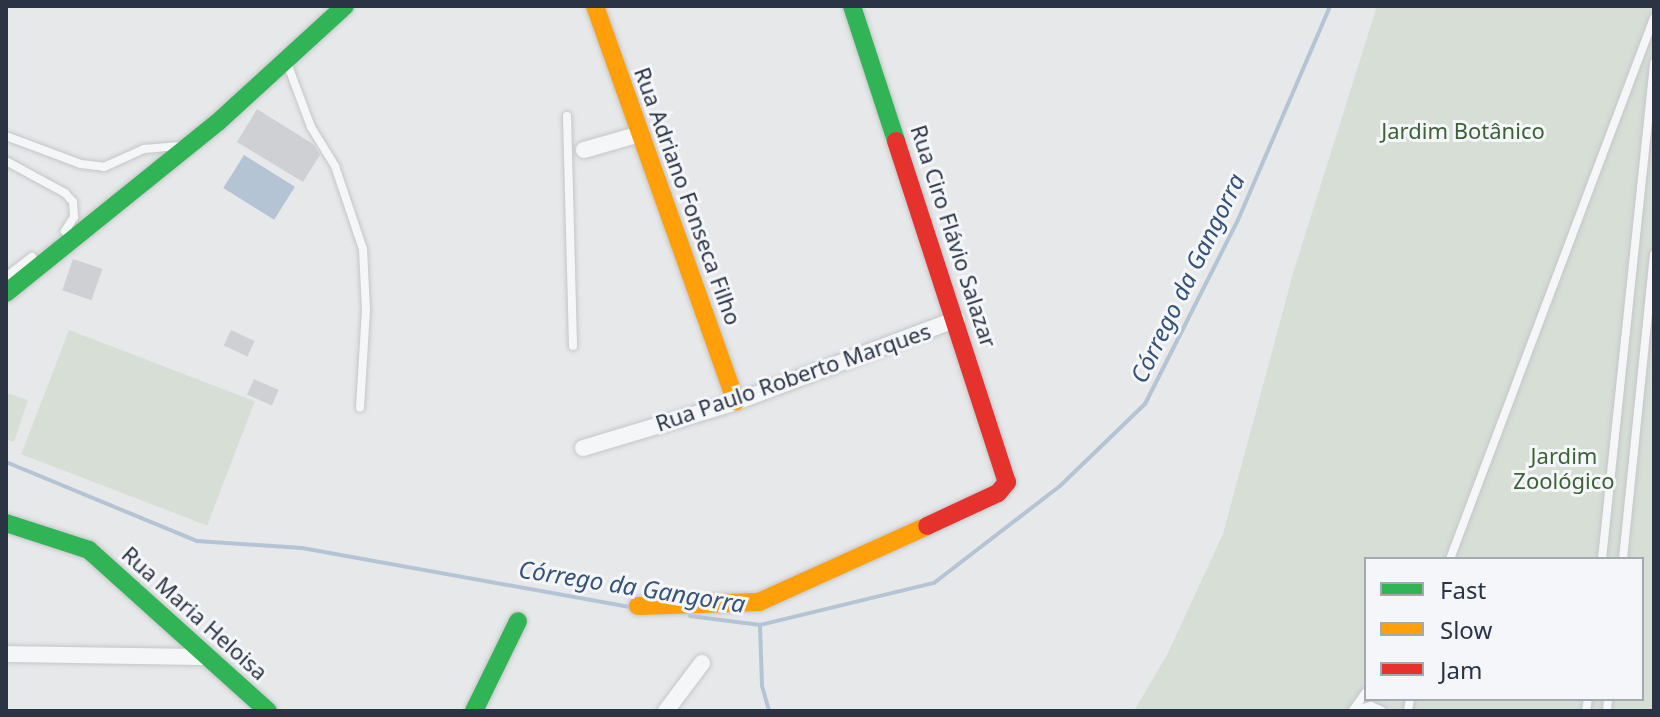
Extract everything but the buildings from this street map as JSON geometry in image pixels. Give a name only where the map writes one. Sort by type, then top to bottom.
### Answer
[{"type":"street","points":[[6,293],[287,63],[345,6]]},
{"type":"street","name":"Rua Adriano Fonseca Filho","points":[[595,6],[736,402]]},
{"type":"street","name":"Rua Ciro Flávio Salazar","points":[[638,606],[759,602],[998,493],[1007,482],[957,319],[852,6]]},
{"type":"street","points":[[576,151],[640,134]]},
{"type":"street","name":"Rua Paulo Roberto Marques","points":[[583,448],[736,402],[957,319]]},
{"type":"street","name":"Rua Maria Heloisa","points":[[6,523],[89,550],[268,711]]},
{"type":"street","points":[[474,711],[518,621]]},
{"type":"street","points":[[6,654],[207,657]]},
{"type":"street","points":[[666,711],[702,663]]},
{"type":"lane","points":[[1451,557],[1654,18]]},
{"type":"lane","points":[[287,63],[311,127],[335,166],[363,249],[366,310],[360,408]]},
{"type":"lane","points":[[1602,557],[1654,63]]},
{"type":"lane","points":[[567,116],[576,151],[573,346]]},
{"type":"lane","points":[[6,136],[67,160],[104,167],[144,149],[188,145]]},
{"type":"lane","points":[[6,161],[65,193],[73,202],[74,217],[70,227],[6,277]]},
{"type":"lane","points":[[1623,557],[1654,255]]},
{"type":"lane","points":[[1353,710],[1371,706],[1382,711]]},
{"type":"green space","name":"Jardim Botânico","points":[[1377,6],[1654,6],[1654,711],[1134,711],[1168,653],[1223,534],[1294,270]]},
{"type":"green space","points":[[69,330],[255,401],[207,525],[21,454]]},
{"type":"green space","points":[[6,393],[28,400],[14,442],[6,439]]},
{"type":"water","points":[[244,155],[295,187],[274,220],[223,188]]},
{"type":"waterway","name":"Córrego da Gangorra","points":[[690,616],[760,625],[934,583],[1060,486],[1145,404],[1238,220],[1330,6]]},
{"type":"waterway","name":"Córrego da Gangorra","points":[[6,462],[197,541],[302,548],[630,607]]},
{"type":"waterway","points":[[760,625],[762,686],[769,711]]},
{"type":"traffic: fast","points":[[6,293],[218,122],[345,6]]},
{"type":"traffic: fast","points":[[852,6],[896,141]]},
{"type":"traffic: fast","points":[[6,523],[89,550],[268,711]]},
{"type":"traffic: fast","points":[[474,711],[518,621]]},
{"type":"traffic: slow","points":[[595,6],[736,402]]},
{"type":"traffic: slow","points":[[638,606],[759,602],[927,526]]},
{"type":"traffic: jam","points":[[896,141],[1007,482],[998,493],[927,526]]},
{"type":"park label","name":"Jardim Zoológico","points":[[1564,468]]}]
